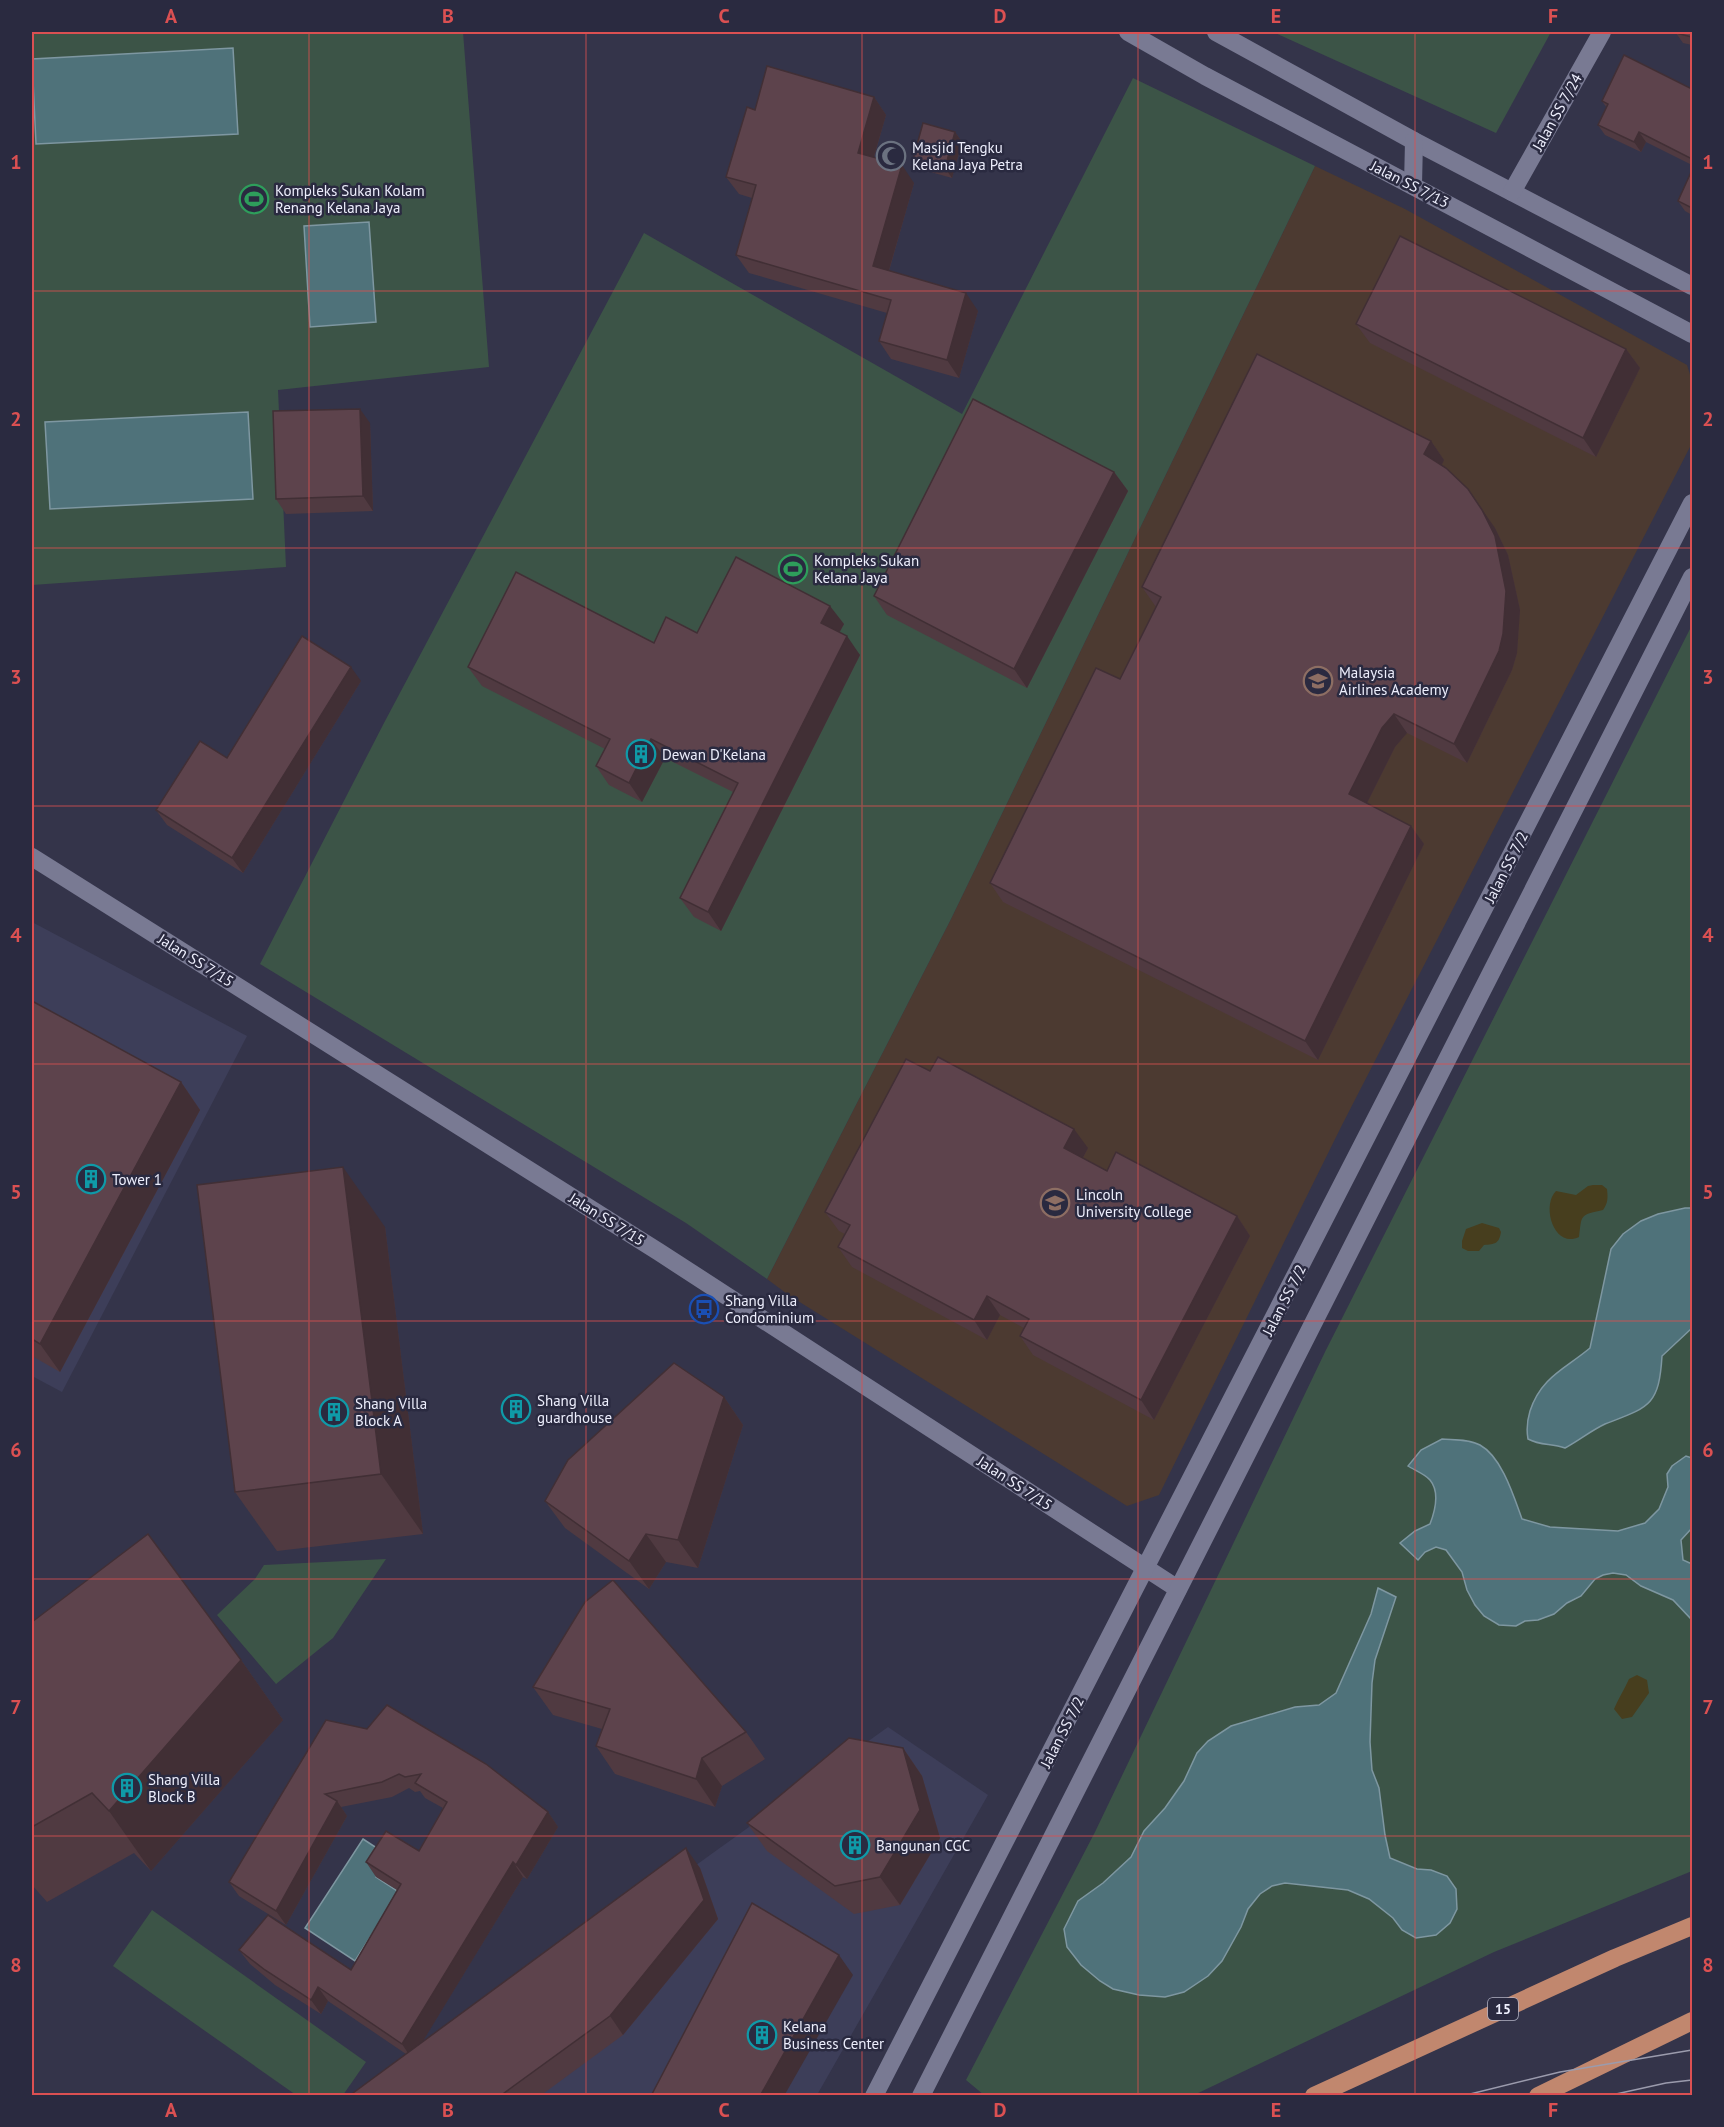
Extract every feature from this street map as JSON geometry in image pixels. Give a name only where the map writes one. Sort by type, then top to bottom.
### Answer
[{"type":"main road","name":"15","points":[[1314,2096],[1615,1958],[1692,1926]]},
{"type":"main road","points":[[1538,2096],[1692,2021]]},
{"type":"street","name":"Jalan SS 7/13","points":[[1128,32],[1205,76],[1692,334]]},
{"type":"street","points":[[1216,32],[1414,141],[1692,286]]},
{"type":"street","name":"Jalan SS 7/24","points":[[1512,192],[1602,32]]},
{"type":"street","points":[[1413,185],[1414,141]]},
{"type":"street","name":"Jalan SS 7/2","points":[[874,2096],[1692,503]]},
{"type":"street","points":[[921,2096],[1692,578]]},
{"type":"street","name":"Jalan SS 7/15","points":[[32,857],[659,1252],[1178,1589]]},
{"type":"shaded area","name":"Kompleks Sukan Kolam Renang Kelana Jaya","points":[[32,32],[463,32],[489,367],[278,390],[286,567],[32,585]]},
{"type":"shaded area","points":[[1273,32],[1551,32],[1496,133]]},
{"type":"shaded area","points":[[233,48],[238,134],[36,144],[32,59]]},
{"type":"shaded area","name":"Kompleks Sukan Kelana Jaya","points":[[1133,78],[1315,166],[951,919],[767,1279],[686,1223],[260,964],[384,723],[644,233],[962,414]]},
{"type":"shaded area","name":"Malaysia Airlines Academy","points":[[1315,166],[1405,209],[1687,365],[1692,381],[1692,443],[1341,1127],[1159,1495],[1127,1506],[790,1296],[767,1279],[951,919]]},
{"type":"shaded area","points":[[369,222],[376,322],[310,327],[304,226]]},
{"type":"shaded area","points":[[248,412],[253,499],[50,509],[45,422]]},
{"type":"shaded area","points":[[1692,625],[1692,1871],[1494,1952],[1194,2095],[984,2095],[966,2080],[1095,1832],[1325,1352]]},
{"type":"shaded area","points":[[32,922],[247,1036],[62,1392],[32,1376]]},
{"type":"shaded area","points":[[1692,1208],[1692,1328],[1662,1356],[1658,1385],[1654,1395],[1642,1408],[1600,1426],[1565,1448],[1528,1439],[1529,1415],[1540,1390],[1555,1375],[1590,1348],[1611,1249],[1623,1234],[1641,1221],[1658,1214]]},
{"type":"shaded area","points":[[1442,1439],[1471,1442],[1488,1451],[1506,1478],[1522,1519],[1550,1527],[1618,1531],[1645,1523],[1659,1509],[1668,1487],[1667,1474],[1672,1466],[1686,1456],[1692,1458],[1692,1528],[1681,1540],[1683,1560],[1692,1564],[1692,1620],[1673,1600],[1641,1586],[1626,1575],[1613,1573],[1595,1579],[1581,1596],[1567,1603],[1554,1614],[1538,1620],[1525,1621],[1516,1626],[1499,1625],[1484,1616],[1467,1590],[1462,1572],[1446,1550],[1436,1547],[1425,1552],[1418,1560],[1400,1543],[1415,1531],[1430,1524],[1436,1502],[1435,1490],[1430,1480],[1408,1466],[1421,1450]]},
{"type":"shaded area","points":[[386,1559],[333,1638],[276,1684],[217,1615],[255,1579],[264,1565]]},
{"type":"shaded area","points":[[1378,1588],[1396,1597],[1375,1660],[1372,1683],[1370,1742],[1372,1770],[1379,1788],[1385,1835],[1390,1858],[1417,1869],[1431,1870],[1447,1876],[1456,1889],[1457,1909],[1450,1923],[1436,1935],[1416,1938],[1402,1930],[1393,1918],[1369,1899],[1348,1890],[1285,1883],[1272,1886],[1260,1894],[1248,1909],[1222,1961],[1208,1976],[1184,1992],[1165,1997],[1139,1995],[1113,1989],[1100,1981],[1081,1965],[1067,1947],[1064,1929],[1078,1901],[1103,1883],[1131,1857],[1144,1831],[1165,1808],[1184,1781],[1197,1753],[1208,1741],[1231,1726],[1295,1707],[1319,1705],[1336,1693],[1371,1614]]},
{"type":"shaded area","points":[[888,1727],[988,1795],[817,2095],[371,2096],[386,2088]]},
{"type":"shaded area","points":[[363,1839],[389,1856],[376,1877],[399,1892],[355,1961],[305,1928]]},
{"type":"shaded area","points":[[152,1910],[366,2062],[343,2095],[296,2095],[113,1966]]},
{"type":"sand","points":[[1593,1185],[1602,1185],[1607,1189],[1605,1207],[1603,1210],[1583,1217],[1579,1237],[1570,1239],[1563,1237],[1552,1224],[1550,1215],[1552,1198],[1556,1191],[1576,1195]]},
{"type":"sand","points":[[1482,1223],[1499,1228],[1501,1232],[1498,1241],[1484,1245],[1479,1251],[1468,1251],[1462,1248],[1466,1229]]},
{"type":"sand","points":[[1637,1675],[1647,1680],[1649,1693],[1632,1717],[1622,1719],[1614,1709],[1629,1679]]},
{"type":"building","points":[[1692,32],[1692,37],[1676,33]]},
{"type":"building","points":[[1624,55],[1692,89],[1692,159],[1639,132],[1634,142],[1598,125],[1608,104],[1602,101]]},
{"type":"building","points":[[767,66],[874,97],[858,153],[902,165],[873,266],[966,293],[947,360],[879,341],[891,300],[736,255],[756,185],[726,177],[747,107],[755,110]]},
{"type":"building","points":[[923,123],[955,132],[945,168],[913,159]]},
{"type":"building","points":[[1692,170],[1692,208],[1678,201]]},
{"type":"building","points":[[1400,236],[1626,349],[1583,438],[1356,324]]},
{"type":"building","points":[[1257,354],[1431,441],[1424,454],[1446,468],[1468,489],[1495,536],[1506,591],[1503,634],[1499,651],[1454,744],[1394,714],[1382,728],[1349,794],[1411,826],[1305,1041],[990,883],[1096,668],[1120,679],[1161,597],[1142,587]]},
{"type":"building","points":[[973,399],[1114,472],[1014,669],[874,596]]},
{"type":"building","points":[[360,409],[363,496],[276,499],[273,411]]},
{"type":"building","name":"Dewan D'Kelana","points":[[736,557],[830,606],[821,623],[847,636],[708,912],[680,898],[738,783],[651,739],[629,783],[596,766],[610,739],[468,667],[516,572],[654,643],[666,617],[697,633]]},
{"type":"building","points":[[302,636],[351,667],[232,858],[156,810],[200,741],[227,758]]},
{"type":"building","points":[[32,1001],[181,1082],[40,1344],[32,1339]]},
{"type":"building","points":[[938,1057],[1074,1129],[1064,1148],[1107,1171],[1116,1152],[1237,1216],[1141,1400],[1020,1336],[1029,1319],[987,1296],[974,1320],[838,1247],[850,1225],[825,1212],[906,1059],[930,1071]]},
{"type":"building","name":"Shang Villa Block A","points":[[343,1167],[381,1474],[235,1492],[197,1185]]},
{"type":"building","points":[[674,1363],[724,1397],[678,1540],[646,1534],[629,1561],[545,1501],[568,1460]]},
{"type":"building","points":[[148,1534],[241,1660],[109,1811],[92,1793],[32,1827],[32,1622]]},
{"type":"building","points":[[613,1580],[746,1732],[702,1758],[696,1779],[596,1746],[610,1709],[533,1687],[585,1602]]},
{"type":"building","points":[[387,1705],[486,1764],[548,1812],[516,1865],[513,1862],[402,2044],[318,1987],[311,2000],[239,1950],[268,1915],[351,1970],[401,1884],[366,1862],[386,1831],[419,1851],[447,1802],[415,1783],[421,1774],[405,1777],[399,1774],[382,1782],[325,1794],[337,1801],[276,1911],[229,1882],[326,1720],[367,1729]]},
{"type":"building","name":"Bangunan CGC","points":[[849,1738],[903,1748],[920,1810],[880,1877],[835,1886],[747,1823]]},
{"type":"building","points":[[686,1848],[704,1900],[610,2016],[500,2096],[349,2096]]},
{"type":"building","name":"Kelana Business Center","points":[[752,1903],[839,1955],[760,2096],[651,2096]]},
{"type":"tram line","points":[[1462,2096],[1560,2072],[1692,2050]]},
{"type":"tram line","points":[[1607,2096],[1666,2083],[1692,2080]]},
{"type":"place","name":"Masjid Tengku Kelana Jaya Petra","points":[[891,156]]},
{"type":"place","name":"Kompleks Sukan Kolam Renang Kelana Jaya","points":[[254,199]]},
{"type":"place","name":"Kompleks Sukan Kelana Jaya","points":[[793,569]]},
{"type":"place","name":"Malaysia Airlines Academy","points":[[1318,681]]},
{"type":"place","name":"Dewan D'Kelana","points":[[641,754]]},
{"type":"place","name":"Tower 1","points":[[91,1179]]},
{"type":"place","name":"Lincoln University College","points":[[1055,1203]]},
{"type":"place","name":"Shang Villa Condominium","points":[[704,1309]]},
{"type":"place","name":"Shang Villa guardhouse","points":[[516,1409]]},
{"type":"place","name":"Shang Villa Block A","points":[[334,1412]]},
{"type":"place","name":"Shang Villa Block B","points":[[127,1788]]},
{"type":"place","name":"Bangunan CGC","points":[[855,1845]]},
{"type":"place","name":"Kelana Business Center","points":[[762,2035]]}]
